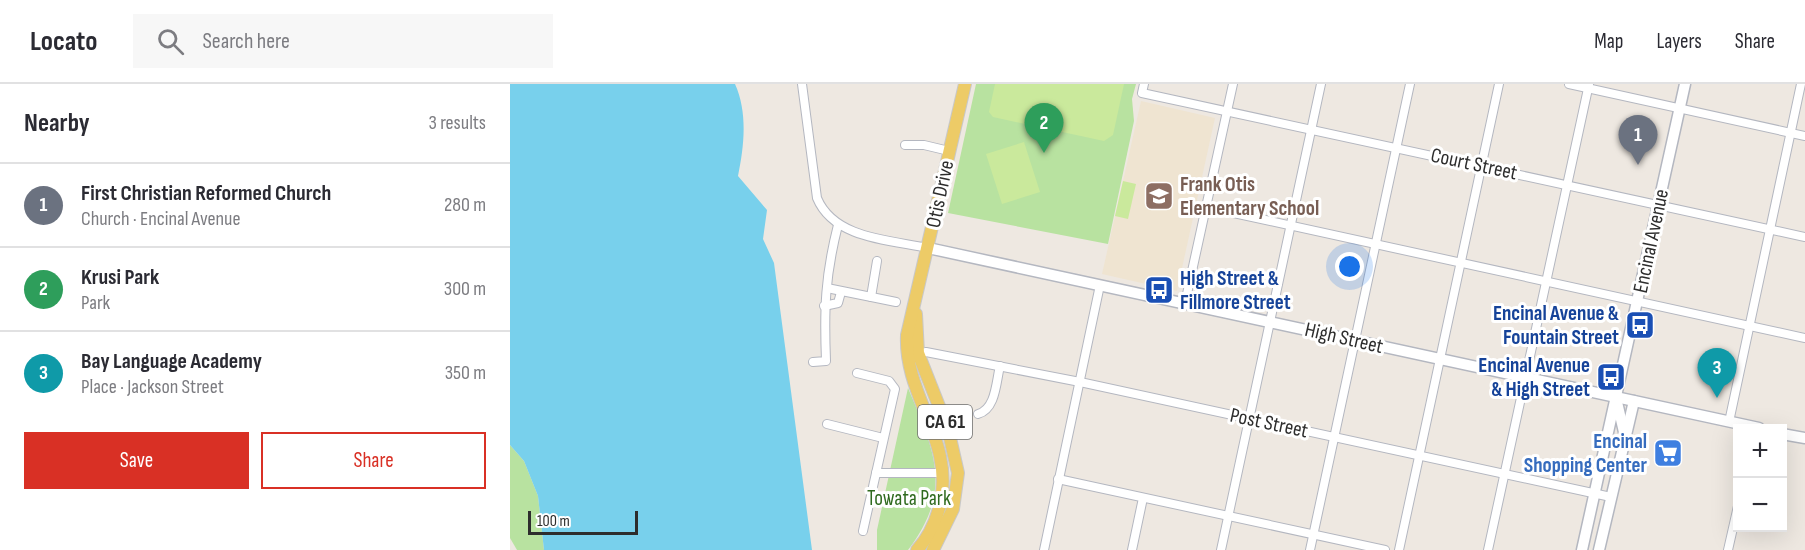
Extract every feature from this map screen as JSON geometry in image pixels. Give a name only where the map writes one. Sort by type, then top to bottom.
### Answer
[{"type":"main road","name":"Otis Drive","points":[[929,549],[939,510],[944,473],[940,449],[909,366],[907,334],[916,304],[964,84]]},
{"type":"main road","name":"Encinal Avenue","points":[[1582,550],[1685,84]]},
{"type":"main road","name":"High Street","points":[[928,248],[1738,424]]},
{"type":"main road","name":"Otis Drive","points":[[916,304],[918,353],[948,429],[957,473],[953,509],[929,549]]},
{"type":"main road","name":"Encinal Avenue","points":[[1616,398],[1625,435]]},
{"type":"main road","name":"Encinal Avenue","points":[[1599,550],[1634,401]]},
{"type":"main road","points":[[1787,435],[1805,438]]},
{"type":"street","points":[[802,84],[817,198],[822,209],[838,225],[856,232],[928,248]]},
{"type":"street","name":"Court Street","points":[[1144,84],[1142,93],[1805,237]]},
{"type":"street","points":[[1185,303],[1233,84]]},
{"type":"street","points":[[1221,550],[1322,84]]},
{"type":"street","points":[[1310,550],[1410,84]]},
{"type":"street","points":[[1399,550],[1499,84]]},
{"type":"street","points":[[1569,84],[1588,86],[1805,136]]},
{"type":"street","points":[[1729,422],[1802,84]]},
{"type":"street","points":[[1488,550],[1588,86]]},
{"type":"street","points":[[904,144],[924,145],[949,151]]},
{"type":"street","points":[[1206,207],[1805,338]]},
{"type":"street","points":[[813,362],[826,361],[824,306],[828,265],[838,225]]},
{"type":"street","points":[[871,297],[877,261]]},
{"type":"street","points":[[1044,550],[1100,285]]},
{"type":"street","points":[[827,288],[896,302]]},
{"type":"street","points":[[824,306],[838,303],[841,292]]},
{"type":"street","name":"Post Street","points":[[926,352],[1080,382],[1611,498]]},
{"type":"street","points":[[978,414],[984,413],[992,404],[1000,366]]},
{"type":"street","points":[[857,373],[889,381],[895,389],[862,531]]},
{"type":"street","points":[[826,424],[883,438]]},
{"type":"street","points":[[876,473],[944,473]]},
{"type":"street","points":[[1058,478],[1385,550]]},
{"type":"street","points":[[1132,550],[1143,498]]},
{"type":"street","points":[[1728,550],[1733,526]]},
{"type":"shaded area","name":"Frank Otis Elementary School","points":[[1141,101],[1215,118],[1177,291],[1102,274]]},
{"type":"green space","points":[[976,84],[1136,84],[1132,99],[1134,121],[1108,244],[948,213]]},
{"type":"green space","points":[[995,84],[1124,84],[1113,135],[1104,141],[993,117],[989,112]]},
{"type":"green space","points":[[1024,142],[1040,192],[1002,204],[986,154]]},
{"type":"green space","points":[[1123,181],[1136,184],[1128,219],[1115,216]]},
{"type":"green space","name":"Towata Park","points":[[908,388],[932,451],[935,489],[931,508],[908,550],[877,550],[877,530]]},
{"type":"green space","points":[[510,445],[524,461],[538,496],[544,550],[517,550],[510,538]]},
{"type":"water","points":[[510,84],[735,84],[743,118],[743,142],[738,176],[767,210],[763,239],[774,263],[812,550],[544,550],[538,496],[524,461],[510,445]]},
{"type":"place","name":"Krusi Park","points":[[1044,153]]},
{"type":"place","name":"First Christian Reformed Church","points":[[1638,165]]},
{"type":"place","name":"Frank Otis Elementary School","points":[[1159,196]]},
{"type":"place","name":"High Street & Fillmore Street","points":[[1159,290]]},
{"type":"place","name":"Encinal Avenue & Fountain Street","points":[[1640,325]]},
{"type":"place","name":"Encinal Avenue & High Street","points":[[1611,377]]},
{"type":"place","name":"Bay Language Academy","points":[[1717,398]]},
{"type":"place","name":"Encinal Shopping Center","points":[[1668,453]]}]
